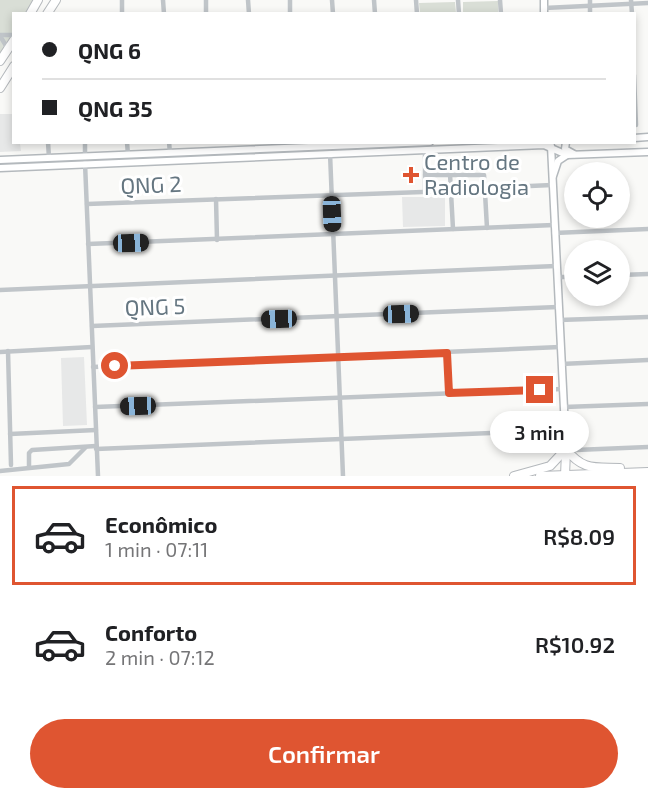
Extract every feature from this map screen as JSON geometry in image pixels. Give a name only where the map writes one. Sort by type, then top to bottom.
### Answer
[{"type":"highway","points":[[0,61],[12,43]]},
{"type":"highway","points":[[0,88],[12,69]]},
{"type":"highway","points":[[566,448],[576,461],[584,466],[648,471]]},
{"type":"highway","points":[[565,475],[566,448]]},
{"type":"highway","points":[[514,476],[550,466],[566,448]]},
{"type":"highway","points":[[540,476],[648,471]]},
{"type":"main road","points":[[544,0],[544,11]]},
{"type":"main road","points":[[0,168],[128,155],[168,157],[254,146],[338,144],[551,146],[556,144]]},
{"type":"main road","points":[[315,153],[336,150],[338,144]]},
{"type":"main road","points":[[0,160],[49,158],[85,160],[330,153],[423,145],[444,146],[444,144]]},
{"type":"main road","points":[[566,144],[565,149],[575,154]]},
{"type":"main road","points":[[551,146],[567,155]]},
{"type":"main road","points":[[551,146],[566,448]]},
{"type":"main road","points":[[552,182],[558,161],[567,155],[648,152]]},
{"type":"street","points":[[332,0],[333,12]]},
{"type":"street","points":[[374,0],[375,11]]},
{"type":"street","points":[[458,0],[459,10]]},
{"type":"street","points":[[544,11],[590,3],[648,3]]},
{"type":"street","points":[[0,36],[8,49]]},
{"type":"street","points":[[48,144],[49,158]]},
{"type":"street","points":[[85,144],[98,476]]},
{"type":"street","points":[[127,144],[128,155]]},
{"type":"street","points":[[168,157],[169,144]]},
{"type":"street","points":[[211,144],[212,152]]},
{"type":"street","points":[[423,145],[425,191]]},
{"type":"street","points":[[330,153],[343,476]]},
{"type":"street","points":[[450,174],[453,229]]},
{"type":"street","points":[[425,175],[483,174],[487,228]]},
{"type":"street","points":[[485,188],[552,182]]},
{"type":"street","name":"QNG 2","points":[[87,204],[451,191]]},
{"type":"street","points":[[216,199],[217,240]]},
{"type":"street","points":[[88,244],[487,228],[648,229]]},
{"type":"street","points":[[0,290],[556,266]]},
{"type":"street","points":[[630,275],[648,274]]},
{"type":"street","points":[[557,277],[564,277]]},
{"type":"street","name":"QNG 5","points":[[92,326],[558,307]]},
{"type":"street","points":[[559,320],[648,317]]},
{"type":"street","points":[[0,352],[92,347]]},
{"type":"street","points":[[93,367],[560,347]]},
{"type":"street","points":[[8,351],[10,465]]},
{"type":"street","points":[[447,353],[449,393]]},
{"type":"street","points":[[561,364],[648,360]]},
{"type":"street","points":[[95,408],[563,389]]},
{"type":"street","points":[[564,407],[648,404]]},
{"type":"street","points":[[10,434],[96,430]]},
{"type":"street","points":[[29,466],[29,453],[32,450],[565,430]]},
{"type":"street","points":[[0,471],[29,466],[69,464],[85,447]]},
{"type":"street","points":[[566,448],[576,450],[648,447]]},
{"type":"shaded area","points":[[0,0],[35,0],[27,12],[12,12],[12,35],[0,55]]},
{"type":"shaded area","points":[[498,1],[498,12],[463,12],[463,2]]},
{"type":"shaded area","points":[[455,2],[456,12],[420,12],[419,3]]},
{"type":"shaded area","points":[[0,114],[12,114],[12,144],[20,144],[21,151],[0,152]]},
{"type":"shaded area","points":[[402,197],[445,197],[445,226],[403,227]]},
{"type":"shaded area","points":[[84,357],[87,425],[63,426],[61,358]]},
{"type":"place","name":"Centro de Radiologia","points":[[411,175]]},
{"type":"route","points":[[115,366],[447,353],[449,393],[540,390]]}]
